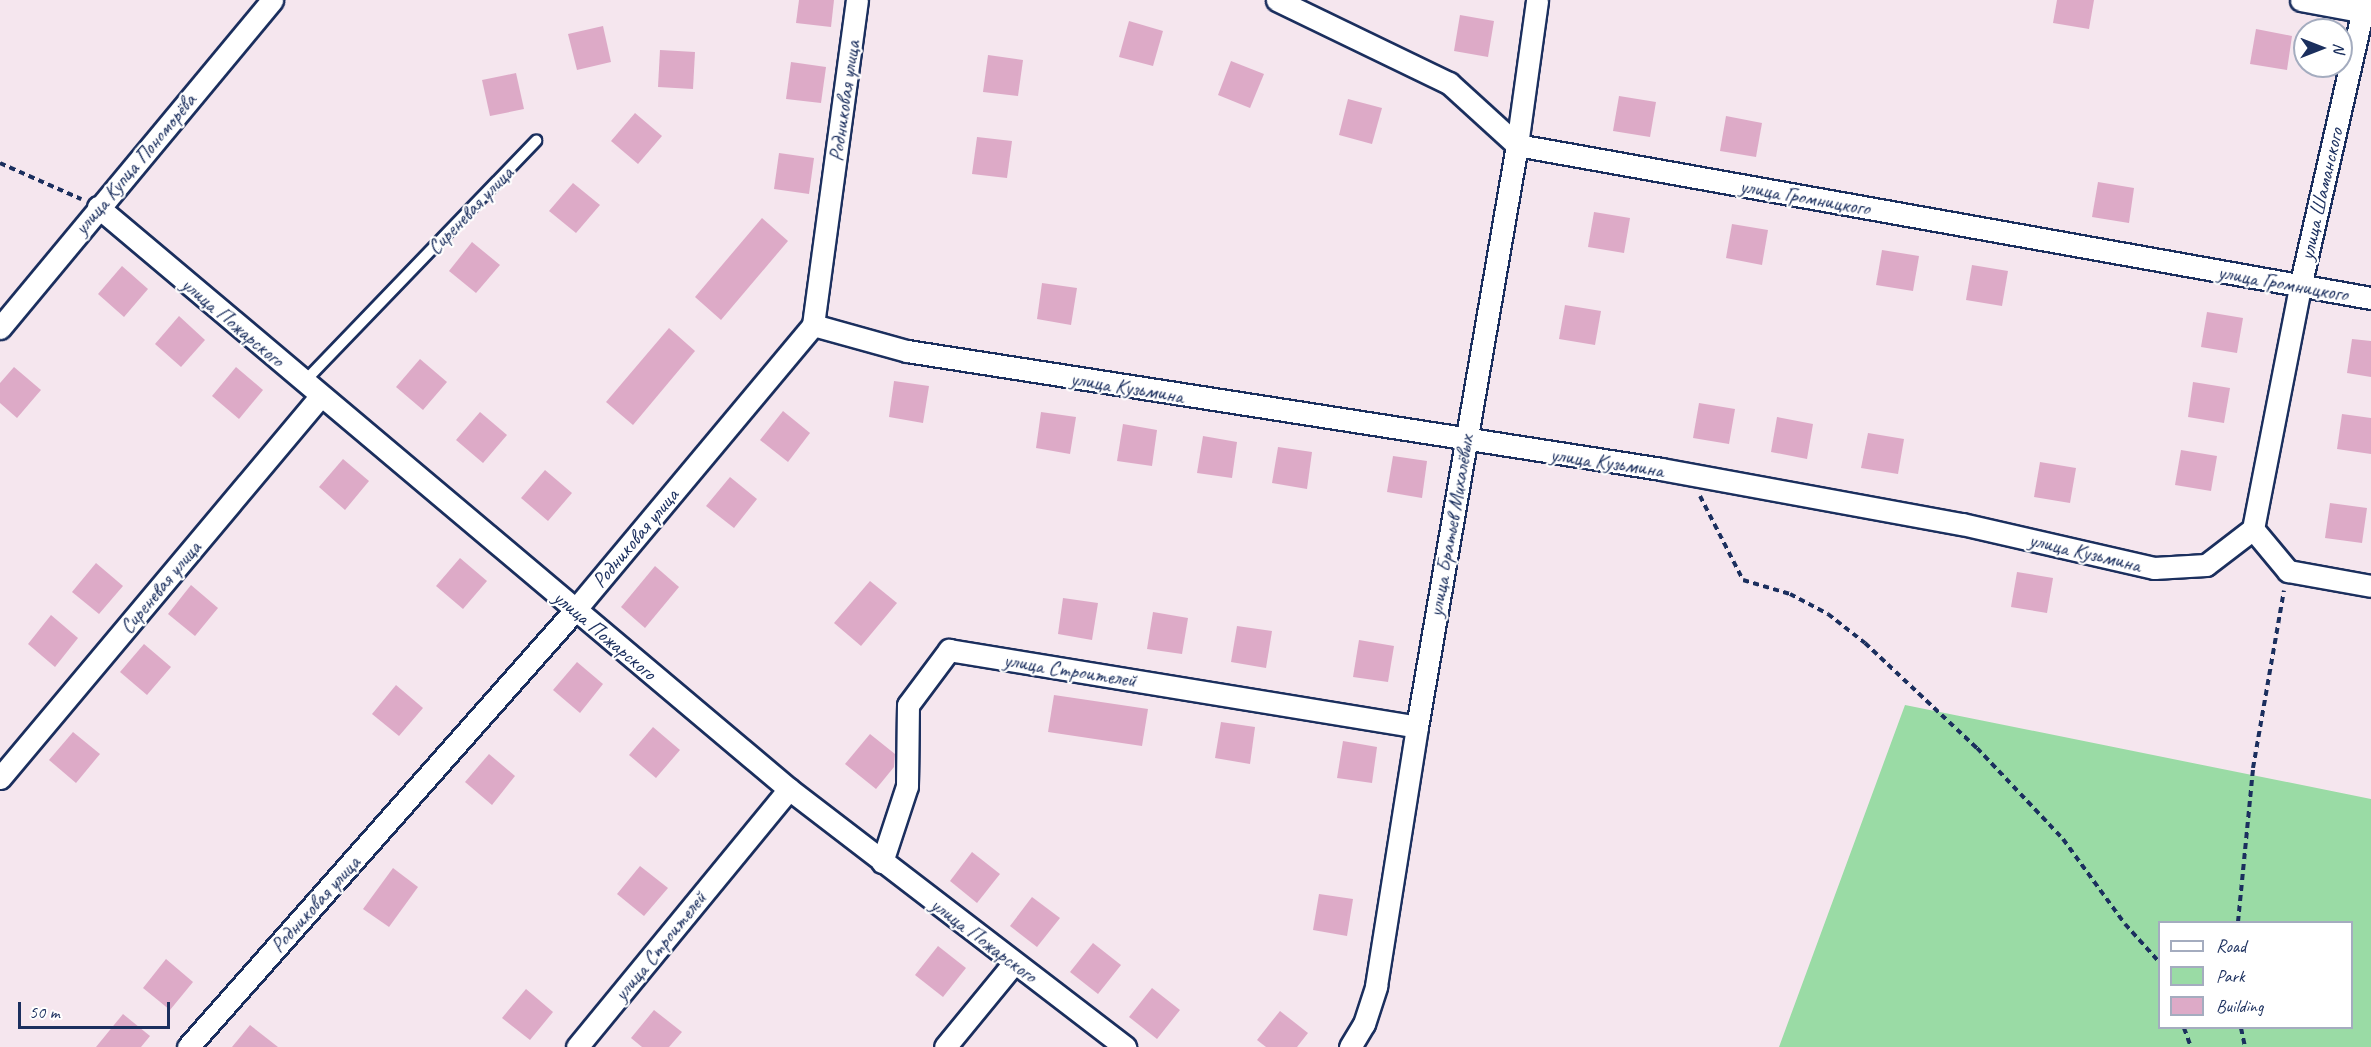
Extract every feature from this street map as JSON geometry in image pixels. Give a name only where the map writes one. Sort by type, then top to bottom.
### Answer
[{"type":"street","name":"улица Купца Пономорёва","points":[[0,328],[98,207],[272,0]]},
{"type":"street","name":"Родниковая улица","points":[[188,1047],[575,610],[813,325],[857,0]]},
{"type":"street","points":[[1277,0],[1449,83],[1517,145]]},
{"type":"street","name":"улица Братьев Михалёвых","points":[[1350,1047],[1364,1024],[1376,986],[1417,727],[1517,145],[1536,0]]},
{"type":"street","points":[[2301,0],[2366,8]]},
{"type":"street","name":"улица Шаманского","points":[[2253,530],[2300,287],[2366,8]]},
{"type":"street","name":"улица Громницкого","points":[[1517,145],[2371,298]]},
{"type":"street","name":"улица Пожарского","points":[[98,207],[789,789],[1125,1047]]},
{"type":"street","name":"улица Кузьмина","points":[[813,325],[906,351],[1466,441],[1688,474],[1962,524],[2154,568],[2206,565],[2253,530]]},
{"type":"street","name":"Сиреневая улица","points":[[0,778],[320,396]]},
{"type":"street","points":[[2253,530],[2288,571],[2371,586]]},
{"type":"street","name":"улица Строителей","points":[[882,862],[906,786],[908,705],[949,650],[1417,727]]},
{"type":"street","name":"улица Строителей","points":[[577,1047],[789,789]]},
{"type":"street","points":[[945,1047],[1014,963]]},
{"type":"lane","name":"Сиреневая улица","points":[[304,382],[536,141]]},
{"type":"path","points":[[0,163],[98,207]]},
{"type":"path","points":[[1688,474],[1743,580],[1799,598],[1828,614],[1865,643],[1977,748],[2063,839],[2125,924],[2158,961]]},
{"type":"path","points":[[2238,921],[2253,768],[2288,571]]},
{"type":"path","points":[[2184,1029],[2191,1047]]},
{"type":"path","points":[[2241,1029],[2245,1047]]},
{"type":"green space","points":[[1905,705],[2371,799],[2371,1047],[1779,1047]]},
{"type":"building","points":[[799,0],[834,0],[831,27],[796,23]]},
{"type":"building","points":[[2057,0],[2094,0],[2089,29],[2053,23]]},
{"type":"building","points":[[1460,15],[1494,21],[1488,57],[1454,51]]},
{"type":"building","points":[[1129,21],[1163,31],[1153,66],[1119,57]]},
{"type":"building","points":[[603,26],[611,62],[577,70],[568,34]]},
{"type":"building","points":[[2256,29],[2292,36],[2287,70],[2250,64]]},
{"type":"building","points":[[660,50],[695,52],[693,89],[658,87]]},
{"type":"building","points":[[988,55],[1023,60],[1018,96],[983,92]]},
{"type":"building","points":[[1231,61],[1264,74],[1250,108],[1218,95]]},
{"type":"building","points":[[791,62],[826,67],[821,103],[786,99]]},
{"type":"building","points":[[516,73],[524,109],[490,116],[482,80]]},
{"type":"building","points":[[1619,96],[1656,102],[1650,137],[1613,131]]},
{"type":"building","points":[[1348,99],[1382,108],[1372,144],[1339,135]]},
{"type":"building","points":[[635,113],[662,136],[638,164],[611,141]]},
{"type":"building","points":[[1726,116],[1762,123],[1756,157],[1720,151]]},
{"type":"building","points":[[977,137],[1012,141],[1007,178],[972,174]]},
{"type":"building","points":[[779,153],[814,158],[809,194],[774,189]]},
{"type":"building","points":[[2098,182],[2134,188],[2129,223],[2092,217]]},
{"type":"building","points":[[573,183],[600,205],[576,233],[549,211]]},
{"type":"building","points":[[1594,212],[1630,218],[1624,253],[1588,247]]},
{"type":"building","points":[[762,218],[788,241],[721,320],[695,297]]},
{"type":"building","points":[[1732,224],[1768,230],[1762,265],[1726,258]]},
{"type":"building","points":[[472,242],[500,265],[476,293],[449,271]]},
{"type":"building","points":[[1882,250],[1919,256],[1913,291],[1876,285]]},
{"type":"building","points":[[1972,265],[2008,271],[2002,306],[1966,300]]},
{"type":"building","points":[[122,266],[148,289],[124,317],[98,294]]},
{"type":"building","points":[[1042,283],[1077,288],[1071,325],[1037,319]]},
{"type":"building","points":[[1565,305],[1601,311],[1595,345],[1559,339]]},
{"type":"building","points":[[2207,312],[2243,318],[2237,353],[2201,347]]},
{"type":"building","points":[[179,316],[205,340],[181,367],[155,344]]},
{"type":"building","points":[[669,328],[695,351],[633,425],[606,402]]},
{"type":"building","points":[[2352,339],[2371,341],[2371,377],[2347,373]]},
{"type":"building","points":[[420,359],[447,382],[423,410],[396,387]]},
{"type":"building","points":[[14,367],[41,390],[17,418],[0,403],[0,383]]},
{"type":"building","points":[[236,367],[263,390],[239,419],[212,396]]},
{"type":"building","points":[[894,381],[929,386],[923,423],[889,417]]},
{"type":"building","points":[[2193,382],[2230,388],[2224,423],[2188,417]]},
{"type":"building","points":[[1699,403],[1735,409],[1729,444],[1693,438]]},
{"type":"building","points":[[783,411],[810,433],[788,462],[760,440]]},
{"type":"building","points":[[480,412],[507,435],[483,463],[456,440]]},
{"type":"building","points":[[1041,412],[1076,417],[1070,454],[1036,448]]},
{"type":"building","points":[[2342,414],[2371,418],[2371,454],[2337,449]]},
{"type":"building","points":[[1777,417],[1813,424],[1807,459],[1771,452]]},
{"type":"building","points":[[1123,424],[1157,430],[1152,466],[1117,461]]},
{"type":"building","points":[[1868,433],[1904,439],[1898,474],[1861,468]]},
{"type":"building","points":[[1203,436],[1237,442],[1232,478],[1197,473]]},
{"type":"building","points":[[1278,447],[1312,452],[1307,489],[1272,483]]},
{"type":"building","points":[[2181,450],[2217,456],[2211,491],[2175,485]]},
{"type":"building","points":[[1393,456],[1427,461],[1422,498],[1387,492]]},
{"type":"building","points":[[343,459],[369,481],[345,510],[319,487]]},
{"type":"building","points":[[2040,462],[2076,468],[2070,503],[2034,497]]},
{"type":"building","points":[[545,470],[572,493],[548,521],[521,498]]},
{"type":"building","points":[[730,477],[757,499],[734,528],[706,506]]},
{"type":"building","points":[[2330,503],[2367,508],[2362,543],[2325,538]]},
{"type":"building","points":[[460,558],[487,581],[463,609],[436,586]]},
{"type":"building","points":[[96,563],[123,586],[99,614],[72,592]]},
{"type":"building","points":[[655,566],[679,587],[645,628],[621,607]]},
{"type":"building","points":[[2017,572],[2053,578],[2047,613],[2011,607]]},
{"type":"building","points":[[870,581],[897,603],[861,646],[834,623]]},
{"type":"building","points":[[191,585],[218,608],[195,636],[168,614]]},
{"type":"building","points":[[1063,598],[1098,603],[1092,640],[1058,634]]},
{"type":"building","points":[[1153,612],[1188,618],[1182,654],[1147,649]]},
{"type":"building","points":[[51,615],[78,638],[55,667],[28,644]]},
{"type":"building","points":[[1237,626],[1272,631],[1266,668],[1231,662]]},
{"type":"building","points":[[1359,640],[1394,646],[1388,682],[1353,677]]},
{"type":"building","points":[[144,644],[171,667],[147,695],[120,672]]},
{"type":"building","points":[[577,662],[603,684],[580,713],[553,690]]},
{"type":"building","points":[[396,685],[423,708],[399,736],[372,714]]},
{"type":"building","points":[[1054,695],[1148,709],[1142,746],[1048,732]]},
{"type":"building","points":[[1221,722],[1255,727],[1250,764],[1215,758]]},
{"type":"building","points":[[653,727],[680,750],[656,778],[629,755]]},
{"type":"building","points":[[73,732],[100,754],[76,783],[49,760]]},
{"type":"building","points":[[870,734],[895,754],[894,767],[876,789],[845,764]]},
{"type":"building","points":[[1343,741],[1377,747],[1372,783],[1337,778]]},
{"type":"building","points":[[489,754],[515,776],[492,805],[465,782]]},
{"type":"building","points":[[972,852],[1000,874],[977,903],[950,881]]},
{"type":"building","points":[[640,866],[668,888],[644,916],[617,894]]},
{"type":"building","points":[[393,868],[418,887],[389,927],[363,909]]},
{"type":"building","points":[[1319,894],[1353,899],[1347,936],[1313,930]]},
{"type":"building","points":[[1032,897],[1060,918],[1037,947],[1010,926]]},
{"type":"building","points":[[1093,943],[1121,965],[1098,994],[1070,972]]},
{"type":"building","points":[[938,946],[966,968],[943,997],[915,975]]},
{"type":"building","points":[[166,959],[193,982],[170,1010],[143,988]]},
{"type":"building","points":[[1152,988],[1180,1010],[1157,1039],[1129,1017]]},
{"type":"building","points":[[526,989],[553,1012],[530,1040],[502,1018]]},
{"type":"building","points":[[654,1010],[682,1032],[669,1047],[642,1047],[631,1038]]},
{"type":"building","points":[[1280,1011],[1308,1033],[1297,1047],[1266,1047],[1257,1040]]},
{"type":"building","points":[[123,1014],[150,1036],[141,1047],[96,1047]]},
{"type":"building","points":[[250,1025],[278,1047],[232,1047]]}]
